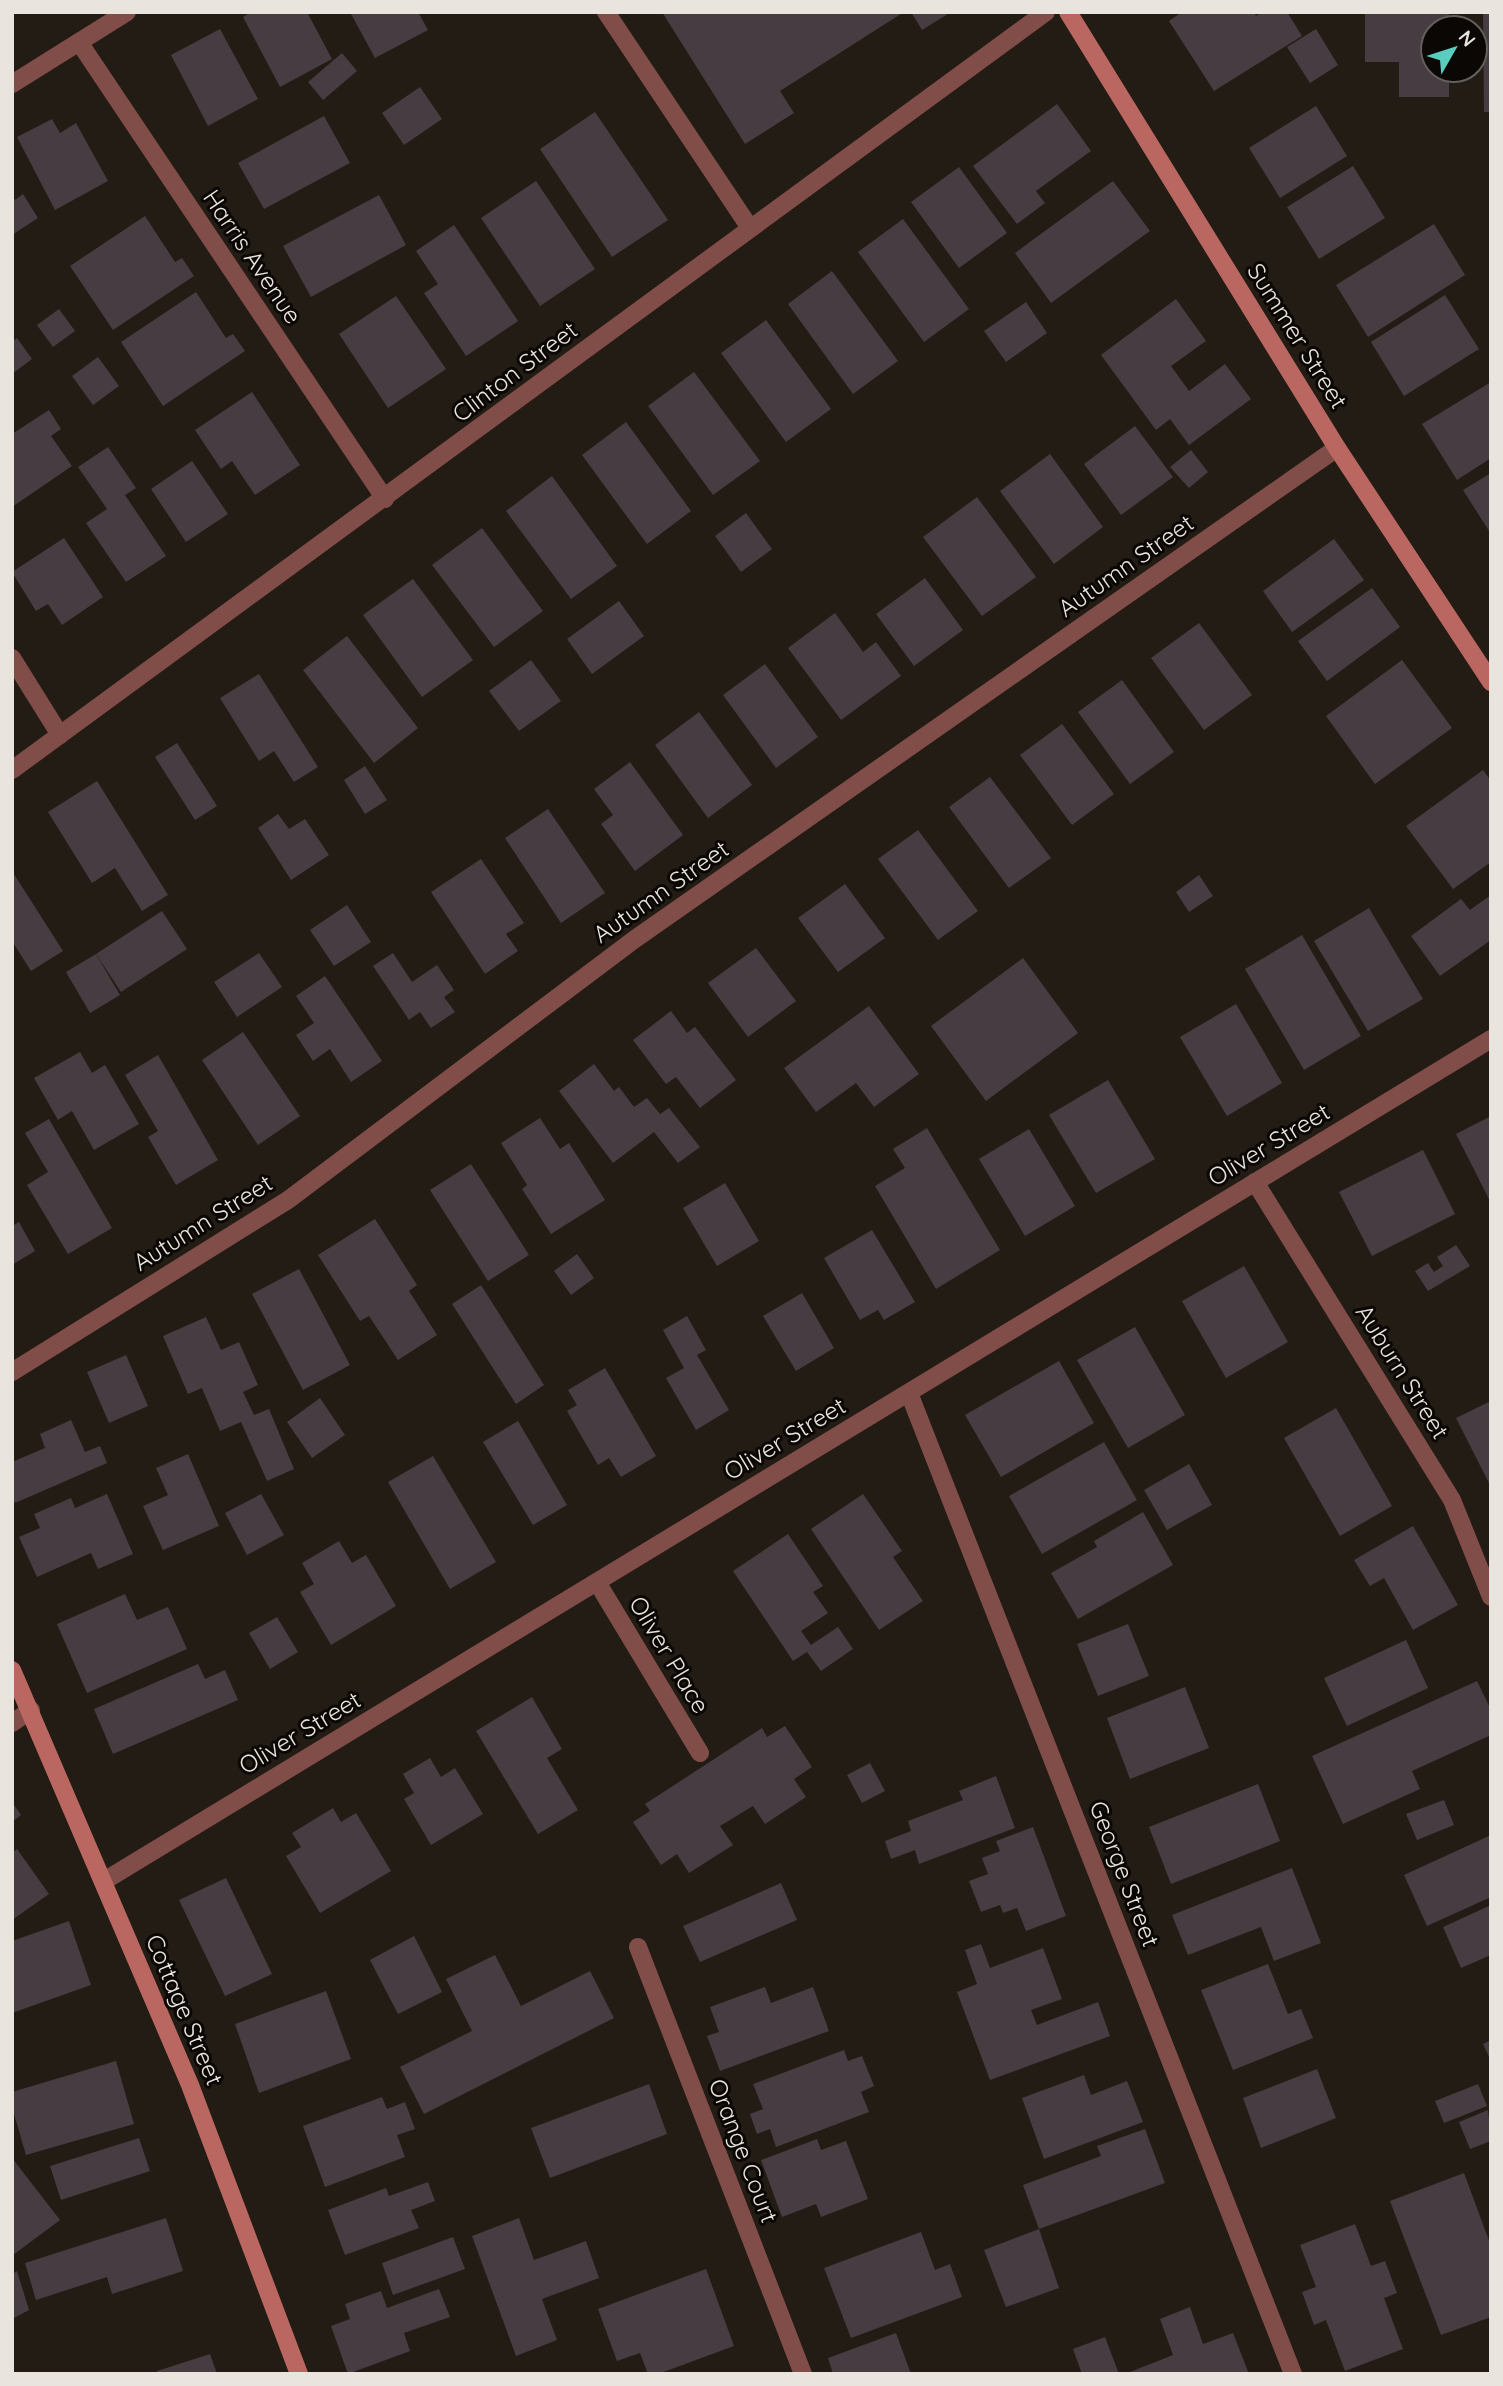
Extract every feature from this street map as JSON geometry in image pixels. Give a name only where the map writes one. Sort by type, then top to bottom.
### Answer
[{"type":"street","points":[[12,84],[127,12]]},
{"type":"street","points":[[606,12],[750,228]]},
{"type":"street","name":"Clinton Street","points":[[12,770],[1046,12]]},
{"type":"street","name":"Summer Street","points":[[1068,12],[1337,448],[1491,682]]},
{"type":"street","name":"Harris Avenue","points":[[79,42],[385,499]]},
{"type":"street","name":"Autumn Street","points":[[12,1372],[288,1200],[635,939],[1337,448]]},
{"type":"street","points":[[12,658],[60,735]]},
{"type":"street","name":"Oliver Street","points":[[104,1881],[1491,1039]]},
{"type":"street","name":"Auburn Street","points":[[1255,1182],[1452,1500],[1491,1597]]},
{"type":"street","name":"George Street","points":[[909,1393],[1293,2374]]},
{"type":"street","name":"Oliver Place","points":[[597,1582],[700,1753]]},
{"type":"street","name":"Cottage Street","points":[[12,1670],[104,1881],[224,2171],[299,2374]]},
{"type":"street","points":[[12,1723],[31,1710]]},
{"type":"street","name":"Orange Court","points":[[638,1947],[803,2374]]},
{"type":"building","points":[[251,12],[307,12],[332,59],[280,87],[243,17]]},
{"type":"building","points":[[350,12],[418,12],[428,30],[375,58]]},
{"type":"building","points":[[662,12],[904,12],[780,91],[794,113],[745,144]]},
{"type":"building","points":[[911,12],[951,12],[922,30]]},
{"type":"building","points":[[1182,12],[1254,12],[1256,16],[1261,12],[1287,12],[1302,36],[1214,91],[1169,21]]},
{"type":"building","points":[[1365,12],[1449,12],[1419,14],[1419,84],[1449,84],[1449,97],[1399,97],[1399,62],[1365,62]]},
{"type":"building","points":[[1491,12],[1491,112],[1484,112],[1484,84],[1489,84],[1489,14],[1483,14]]},
{"type":"building","points":[[220,29],[258,99],[208,126],[171,55]]},
{"type":"building","points":[[1316,29],[1338,65],[1310,83],[1287,47]]},
{"type":"building","points":[[342,53],[357,71],[323,100],[308,82]]},
{"type":"building","points":[[420,87],[442,119],[404,145],[382,113]]},
{"type":"building","points":[[1057,104],[1091,151],[1036,191],[1045,203],[1017,224],[973,166]]},
{"type":"building","points":[[1316,106],[1347,156],[1280,198],[1249,148]]},
{"type":"building","points":[[595,112],[668,220],[612,257],[540,149]]},
{"type":"building","points":[[324,116],[350,163],[264,209],[238,163]]},
{"type":"building","points":[[52,119],[60,133],[76,123],[108,181],[55,210],[17,137]]},
{"type":"building","points":[[1353,166],[1385,218],[1319,259],[1287,207]]},
{"type":"building","points":[[959,167],[1007,233],[959,268],[911,202]]},
{"type":"building","points":[[536,181],[595,269],[540,306],[481,218]]},
{"type":"building","points":[[1113,181],[1150,231],[1051,303],[1015,253]]},
{"type":"building","points":[[23,194],[38,218],[12,235],[12,196],[15,200]]},
{"type":"building","points":[[379,195],[406,245],[311,297],[283,246]]},
{"type":"building","points":[[145,216],[175,262],[182,258],[194,276],[113,330],[70,266]]},
{"type":"building","points":[[903,219],[969,309],[924,342],[858,252]]},
{"type":"building","points":[[1434,224],[1465,275],[1368,337],[1336,285]]},
{"type":"building","points":[[454,225],[518,321],[466,356],[424,293],[438,284],[416,251]]},
{"type":"building","points":[[832,271],[898,361],[853,394],[788,304]]},
{"type":"building","points":[[196,292],[226,338],[233,334],[245,351],[163,406],[121,342]]},
{"type":"building","points":[[1445,295],[1479,349],[1404,396],[1371,342]]},
{"type":"building","points":[[396,296],[446,369],[388,408],[339,334]]},
{"type":"building","points":[[1176,299],[1206,341],[1171,366],[1189,391],[1225,364],[1251,399],[1189,445],[1170,419],[1156,430],[1101,355]]},
{"type":"building","points":[[1026,302],[1047,333],[1006,362],[984,331]]},
{"type":"building","points":[[59,309],[75,331],[53,347],[37,325]]},
{"type":"building","points":[[766,320],[831,409],[786,442],[721,353]]},
{"type":"building","points":[[17,338],[32,359],[12,374],[12,342]]},
{"type":"building","points":[[98,357],[119,386],[93,405],[72,376]]},
{"type":"building","points":[[694,372],[760,461],[713,495],[648,406]]},
{"type":"building","points":[[1491,382],[1491,458],[1457,480],[1422,424]]},
{"type":"building","points":[[252,392],[300,465],[255,495],[232,461],[221,469],[195,430]]},
{"type":"building","points":[[49,410],[61,429],[51,436],[72,466],[12,507],[12,434]]},
{"type":"building","points":[[626,422],[691,511],[647,544],[582,455]]},
{"type":"building","points":[[1135,426],[1173,477],[1121,515],[1084,464]]},
{"type":"building","points":[[108,447],[136,488],[125,495],[166,556],[126,582],[86,523],[107,509],[78,467]]},
{"type":"building","points":[[1191,450],[1208,472],[1189,488],[1170,467]]},
{"type":"building","points":[[1050,454],[1103,527],[1054,564],[1000,491]]},
{"type":"building","points":[[192,461],[228,514],[186,542],[151,489]]},
{"type":"building","points":[[1491,473],[1491,534],[1463,490]]},
{"type":"building","points":[[552,476],[617,566],[571,599],[506,511]]},
{"type":"building","points":[[977,497],[1036,577],[982,616],[923,537]]},
{"type":"building","points":[[746,513],[772,549],[741,572],[715,536]]},
{"type":"building","points":[[482,528],[543,611],[494,647],[432,565]]},
{"type":"building","points":[[64,538],[103,597],[62,625],[48,604],[36,611],[12,572]]},
{"type":"building","points":[[1334,539],[1364,580],[1292,632],[1263,591]]},
{"type":"building","points":[[925,578],[963,630],[914,666],[876,614]]},
{"type":"building","points":[[413,579],[473,660],[422,697],[363,615]]},
{"type":"building","points":[[1372,588],[1400,627],[1327,681],[1298,641]]},
{"type":"building","points":[[619,601],[644,636],[592,674],[567,639]]},
{"type":"building","points":[[835,613],[863,652],[876,642],[901,676],[841,720],[788,648]]},
{"type":"building","points":[[1199,623],[1252,695],[1204,730],[1151,658]]},
{"type":"building","points":[[347,636],[418,728],[374,763],[303,670]]},
{"type":"building","points":[[531,660],[561,701],[519,731],[489,691]]},
{"type":"building","points":[[1402,660],[1452,728],[1375,784],[1326,716]]},
{"type":"building","points":[[765,664],[818,737],[776,768],[723,695]]},
{"type":"building","points":[[259,674],[318,767],[294,782],[274,751],[259,761],[220,698]]},
{"type":"building","points":[[1122,680],[1174,752],[1130,784],[1078,712]]},
{"type":"building","points":[[699,712],[752,785],[708,818],[655,745]]},
{"type":"building","points":[[1062,724],[1114,794],[1072,825],[1020,755]]},
{"type":"building","points":[[177,743],[217,806],[195,820],[155,757]]},
{"type":"building","points":[[630,762],[683,835],[635,871],[601,824],[613,815],[594,789]]},
{"type":"building","points":[[365,766],[387,800],[365,814],[344,780]]},
{"type":"building","points":[[1483,770],[1491,781],[1491,862],[1453,889],[1406,826]]},
{"type":"building","points":[[990,777],[1051,858],[1009,888],[949,807]]},
{"type":"building","points":[[97,781],[168,895],[142,911],[115,868],[92,883],[48,812]]},
{"type":"building","points":[[548,809],[605,893],[561,923],[505,838]]},
{"type":"building","points":[[278,814],[289,829],[305,819],[329,855],[291,880],[258,828]]},
{"type":"building","points":[[918,830],[978,911],[938,940],[878,859]]},
{"type":"building","points":[[481,859],[524,923],[506,934],[518,951],[485,974],[431,892]]},
{"type":"building","points":[[12,871],[63,951],[31,971],[12,941]]},
{"type":"building","points":[[1199,875],[1213,896],[1189,912],[1176,892]]},
{"type":"building","points":[[845,884],[885,938],[838,972],[798,918]]},
{"type":"building","points":[[1491,895],[1491,940],[1440,976],[1411,936],[1461,899],[1470,910]]},
{"type":"building","points":[[347,905],[371,942],[334,966],[310,930]]},
{"type":"building","points":[[1369,908],[1423,999],[1368,1031],[1314,941]]},
{"type":"building","points":[[162,911],[187,949],[121,992],[96,954]]},
{"type":"building","points":[[1302,935],[1361,1036],[1304,1070],[1245,969]]},
{"type":"building","points":[[756,948],[796,1001],[748,1037],[708,983]]},
{"type":"building","points":[[259,953],[282,987],[237,1017],[214,982]]},
{"type":"building","points":[[393,953],[412,982],[437,965],[454,990],[444,997],[455,1012],[431,1028],[420,1012],[409,1020],[373,966]]},
{"type":"building","points":[[96,954],[120,995],[90,1013],[66,972]]},
{"type":"building","points":[[1023,958],[1078,1033],[986,1101],[931,1026]]},
{"type":"building","points":[[325,976],[382,1061],[351,1082],[330,1049],[313,1061],[296,1035],[314,1023],[296,996]]},
{"type":"building","points":[[1236,1004],[1282,1083],[1227,1116],[1180,1037]]},
{"type":"building","points":[[869,1006],[919,1074],[874,1107],[856,1083],[816,1112],[784,1068]]},
{"type":"building","points":[[671,1011],[687,1033],[695,1027],[736,1080],[700,1108],[676,1077],[666,1084],[633,1040]]},
{"type":"building","points":[[243,1032],[300,1116],[258,1145],[202,1060]]},
{"type":"building","points":[[80,1052],[92,1073],[105,1065],[139,1124],[94,1150],[72,1111],[58,1120],[34,1078]]},
{"type":"building","points":[[158,1055],[218,1160],[176,1185],[148,1137],[158,1131],[125,1075]]},
{"type":"building","points":[[594,1064],[614,1091],[619,1087],[634,1107],[647,1098],[660,1114],[669,1108],[700,1147],[678,1163],[654,1132],[613,1163],[559,1091]]},
{"type":"building","points":[[1108,1080],[1155,1159],[1096,1193],[1049,1115]]},
{"type":"building","points":[[1491,1116],[1491,1203],[1456,1134]]},
{"type":"building","points":[[540,1118],[560,1149],[569,1143],[605,1200],[551,1234],[522,1189],[527,1185],[501,1143]]},
{"type":"building","points":[[49,1119],[112,1228],[68,1254],[27,1185],[48,1172],[25,1133]]},
{"type":"building","points":[[927,1128],[1000,1250],[936,1289],[875,1186],[905,1168],[893,1149]]},
{"type":"building","points":[[1029,1129],[1075,1206],[1025,1236],[979,1159]]},
{"type":"building","points":[[1423,1150],[1455,1214],[1372,1256],[1339,1192]]},
{"type":"building","points":[[471,1164],[529,1255],[488,1281],[430,1190]]},
{"type":"building","points":[[725,1183],[759,1241],[717,1266],[683,1208]]},
{"type":"building","points":[[375,1219],[417,1285],[409,1291],[437,1335],[398,1360],[369,1316],[360,1321],[318,1255]]},
{"type":"building","points":[[19,1222],[35,1251],[12,1265],[12,1226]]},
{"type":"building","points":[[872,1230],[915,1302],[884,1320],[878,1310],[860,1320],[824,1258]]},
{"type":"building","points":[[1456,1245],[1470,1266],[1428,1291],[1415,1271],[1428,1263],[1434,1272],[1443,1266],[1437,1257]]},
{"type":"building","points":[[577,1254],[594,1278],[571,1295],[554,1271]]},
{"type":"building","points":[[1244,1266],[1288,1342],[1226,1378],[1182,1301]]},
{"type":"building","points":[[299,1269],[350,1365],[303,1390],[252,1294]]},
{"type":"building","points":[[481,1285],[544,1385],[516,1404],[452,1304]]},
{"type":"building","points":[[802,1293],[834,1348],[796,1371],[763,1316]]},
{"type":"building","points":[[687,1316],[706,1350],[697,1355],[729,1410],[696,1430],[666,1378],[684,1368],[663,1330]]},
{"type":"building","points":[[206,1317],[221,1350],[239,1342],[258,1385],[243,1392],[254,1415],[269,1409],[294,1469],[267,1481],[241,1422],[220,1431],[202,1388],[188,1394],[163,1336]]},
{"type":"building","points":[[1135,1327],[1185,1415],[1128,1448],[1077,1360]]},
{"type":"building","points":[[126,1355],[148,1406],[109,1423],[87,1372]]},
{"type":"building","points":[[1059,1361],[1094,1423],[1001,1477],[965,1415]]},
{"type":"building","points":[[605,1368],[656,1456],[621,1477],[609,1458],[598,1465],[567,1411],[577,1405],[568,1390]]},
{"type":"building","points":[[320,1398],[345,1435],[312,1458],[287,1422]]},
{"type":"building","points":[[1491,1401],[1491,1487],[1456,1418]]},
{"type":"building","points":[[1336,1408],[1392,1506],[1340,1536],[1284,1438]]},
{"type":"building","points":[[71,1420],[85,1452],[100,1446],[107,1463],[15,1503],[12,1496],[12,1462],[45,1448],[40,1434]]},
{"type":"building","points":[[518,1421],[567,1505],[533,1525],[483,1442]]},
{"type":"building","points":[[1104,1442],[1137,1500],[1042,1554],[1009,1496]]},
{"type":"building","points":[[188,1454],[219,1526],[163,1550],[143,1506],[168,1495],[156,1468]]},
{"type":"building","points":[[433,1456],[496,1562],[450,1589],[388,1482]]},
{"type":"building","points":[[1189,1464],[1212,1505],[1167,1530],[1144,1490]]},
{"type":"building","points":[[107,1494],[133,1554],[98,1569],[91,1553],[37,1577],[19,1537],[40,1528],[34,1514],[71,1498],[75,1508]]},
{"type":"building","points":[[261,1494],[284,1535],[247,1555],[225,1513]]},
{"type":"building","points":[[863,1494],[902,1551],[893,1557],[923,1601],[879,1630],[811,1529]]},
{"type":"building","points":[[1143,1512],[1173,1565],[1078,1619],[1051,1573],[1097,1547],[1094,1541]]},
{"type":"building","points":[[1413,1526],[1458,1605],[1413,1630],[1384,1578],[1370,1586],[1354,1560]]},
{"type":"building","points":[[788,1534],[823,1586],[813,1592],[828,1613],[801,1631],[811,1645],[838,1627],[853,1649],[821,1671],[807,1652],[793,1661],[733,1571]]},
{"type":"building","points":[[339,1541],[352,1563],[366,1555],[396,1606],[331,1645],[300,1592],[314,1584],[302,1563]]},
{"type":"building","points":[[125,1594],[137,1620],[168,1607],[187,1649],[87,1693],[57,1624]]},
{"type":"building","points":[[277,1617],[298,1652],[270,1669],[249,1633]]},
{"type":"building","points":[[1128,1624],[1149,1676],[1098,1696],[1077,1644]]},
{"type":"building","points":[[1406,1640],[1428,1688],[1347,1726],[1324,1678]]},
{"type":"building","points":[[198,1664],[205,1679],[225,1670],[238,1700],[113,1754],[94,1709]]},
{"type":"building","points":[[1477,1681],[1491,1710],[1491,1735],[1412,1771],[1420,1789],[1343,1824],[1312,1756]]},
{"type":"building","points":[[1185,1687],[1209,1748],[1130,1779],[1107,1718]]},
{"type":"building","points":[[532,1697],[562,1749],[547,1758],[578,1810],[538,1834],[476,1731]]},
{"type":"building","points":[[785,1726],[812,1767],[794,1779],[806,1797],[765,1824],[753,1806],[720,1826],[733,1845],[689,1873],[677,1854],[661,1865],[633,1822],[650,1811],[645,1804],[762,1728],[767,1737]]},
{"type":"building","points":[[430,1758],[441,1777],[455,1768],[483,1814],[431,1845],[404,1799],[414,1793],[403,1774]]},
{"type":"building","points":[[870,1763],[885,1791],[862,1803],[847,1775]]},
{"type":"building","points":[[996,1776],[1015,1828],[919,1864],[915,1850],[891,1859],[885,1841],[911,1831],[908,1821],[963,1800],[959,1791]]},
{"type":"building","points":[[1258,1784],[1280,1841],[1171,1884],[1149,1827]]},
{"type":"building","points":[[1444,1800],[1454,1825],[1417,1840],[1406,1814]]},
{"type":"building","points":[[12,1802],[21,1815],[12,1822]]},
{"type":"building","points":[[333,1808],[341,1822],[356,1813],[391,1871],[320,1913],[286,1856],[301,1847],[292,1833]]},
{"type":"building","points":[[1033,1827],[1066,1916],[1026,1931],[1017,1908],[1003,1913],[1000,1905],[981,1912],[969,1881],[988,1874],[982,1858],[1000,1851],[996,1841]]},
{"type":"building","points":[[1491,1835],[1491,1897],[1427,1926],[1404,1875]]},
{"type":"building","points":[[17,1849],[49,1894],[12,1920],[12,1853]]},
{"type":"building","points":[[1292,1868],[1321,1943],[1274,1961],[1261,1927],[1188,1955],[1172,1915]]},
{"type":"building","points":[[226,1878],[272,1974],[225,1996],[179,1900]]},
{"type":"building","points":[[781,1883],[797,1920],[700,1962],[683,1926]]},
{"type":"building","points":[[1491,1905],[1491,1955],[1461,1968],[1443,1927]]},
{"type":"building","points":[[69,1921],[91,1985],[12,2013],[12,1941]]},
{"type":"building","points":[[414,1936],[442,1992],[398,2014],[370,1960]]},
{"type":"building","points":[[981,1944],[990,1968],[1043,1948],[1062,1999],[1031,2010],[1037,2025],[1098,2002],[1110,2036],[990,2080],[957,1992],[977,1984],[965,1950]]},
{"type":"building","points":[[495,1955],[521,2006],[590,1971],[614,2018],[424,2114],[400,2067],[472,2031],[446,1979]]},
{"type":"building","points":[[1268,1964],[1288,2014],[1301,2009],[1313,2038],[1233,2070],[1201,1990]]},
{"type":"building","points":[[765,1987],[771,2003],[813,1987],[829,2031],[720,2071],[707,2036],[719,2032],[710,2007]]},
{"type":"building","points":[[326,1991],[351,2059],[259,2093],[235,2024]]},
{"type":"building","points":[[1491,2040],[1491,2061],[1483,2044]]},
{"type":"building","points":[[844,2050],[848,2061],[862,2056],[874,2086],[861,2092],[869,2112],[776,2147],[770,2129],[757,2134],[750,2114],[763,2109],[753,2084]]},
{"type":"building","points":[[116,2061],[134,2124],[26,2155],[12,2107],[12,2092]]},
{"type":"building","points":[[1317,2069],[1336,2118],[1261,2148],[1243,2098]]},
{"type":"building","points":[[1084,2075],[1091,2095],[1127,2081],[1143,2122],[1044,2159],[1022,2098]]},
{"type":"building","points":[[649,2084],[667,2134],[550,2178],[531,2128]]},
{"type":"building","points":[[1478,2084],[1487,2106],[1444,2123],[1435,2101]]},
{"type":"building","points":[[382,2097],[387,2109],[405,2102],[415,2129],[397,2135],[405,2157],[325,2187],[303,2126]]},
{"type":"building","points":[[1488,2110],[1491,2141],[1470,2149],[1459,2122]]},
{"type":"building","points":[[1145,2129],[1165,2183],[1039,2229],[1023,2185],[1101,2156],[1097,2146]]},
{"type":"building","points":[[139,2138],[150,2171],[61,2200],[50,2166]]},
{"type":"building","points":[[817,2139],[821,2150],[846,2141],[868,2199],[821,2217],[816,2204],[782,2217],[761,2160]]},
{"type":"building","points":[[12,2158],[60,2220],[13,2255],[12,2254]]},
{"type":"building","points":[[1464,2173],[1491,2246],[1491,2317],[1441,2335],[1390,2201]]},
{"type":"building","points":[[428,2182],[435,2201],[411,2210],[419,2228],[345,2255],[328,2210],[386,2188],[389,2196]]},
{"type":"building","points":[[166,2218],[183,2271],[112,2294],[107,2277],[36,2300],[25,2263]]},
{"type":"building","points":[[519,2218],[534,2260],[586,2241],[599,2278],[542,2299],[557,2340],[516,2356],[472,2236]]},
{"type":"building","points":[[1355,2224],[1371,2266],[1385,2261],[1397,2293],[1384,2298],[1403,2349],[1345,2371],[1326,2320],[1314,2325],[1302,2292],[1316,2287],[1300,2245]]},
{"type":"building","points":[[1039,2229],[1059,2288],[1006,2307],[984,2250]]},
{"type":"building","points":[[921,2232],[935,2270],[950,2264],[962,2297],[851,2338],[824,2268]]},
{"type":"building","points":[[453,2237],[465,2269],[393,2295],[382,2263]]},
{"type":"building","points":[[706,2269],[734,2346],[658,2374],[648,2374],[640,2353],[617,2361],[598,2309]]},
{"type":"building","points":[[17,2271],[29,2310],[12,2319],[12,2274]]},
{"type":"building","points":[[439,2289],[450,2317],[404,2333],[410,2351],[348,2374],[331,2326],[350,2319],[345,2304],[381,2291],[387,2308]]},
{"type":"building","points":[[1190,2307],[1203,2344],[1233,2333],[1249,2374],[1125,2374],[1173,2355],[1160,2319]]},
{"type":"building","points":[[896,2333],[911,2374],[833,2374],[828,2358]]},
{"type":"building","points":[[1105,2337],[1119,2374],[1082,2374],[1073,2349]]},
{"type":"building","points":[[210,2354],[217,2374],[158,2374],[157,2371]]}]
